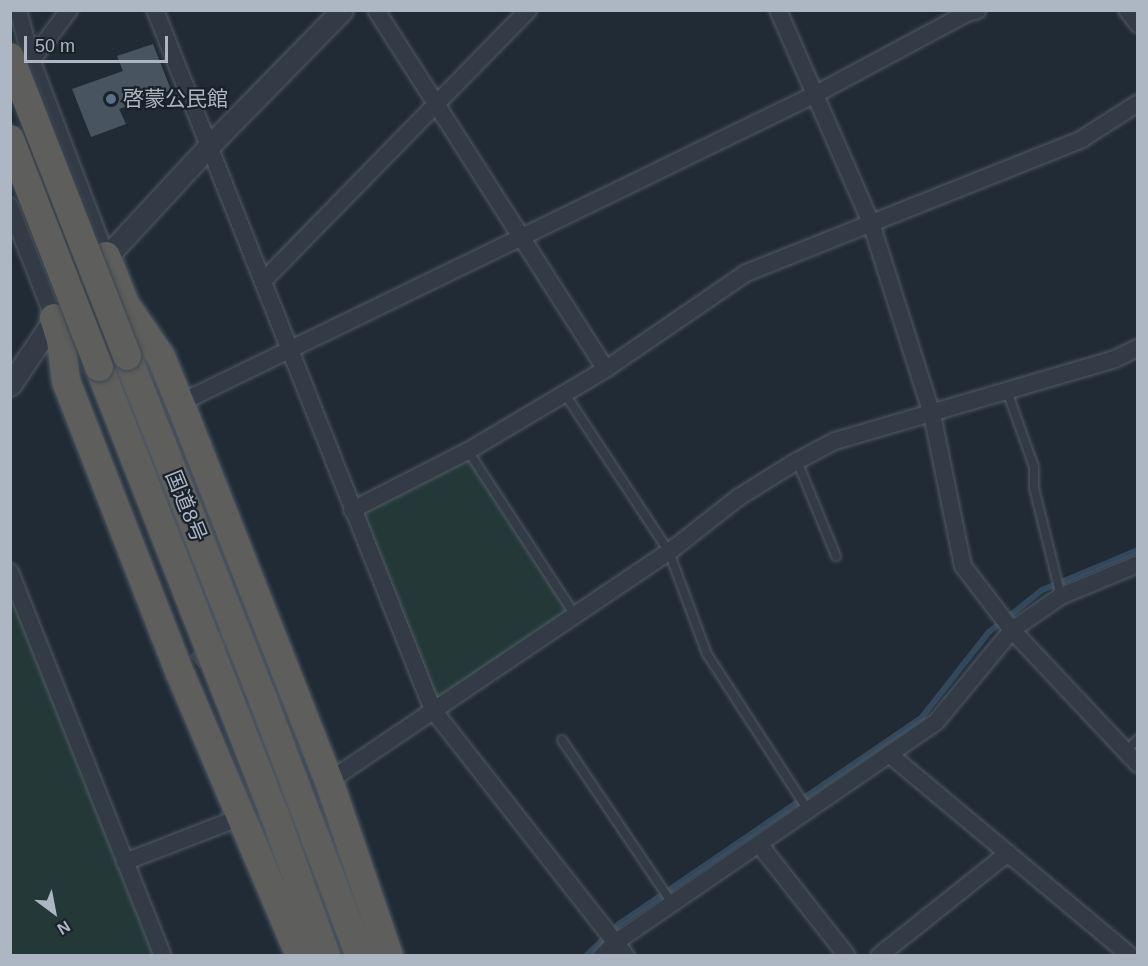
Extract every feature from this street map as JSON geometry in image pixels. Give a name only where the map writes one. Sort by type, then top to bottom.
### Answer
[{"type":"highway","name":"国道8号","points":[[21,59],[127,356],[264,702],[360,956]]},
{"type":"highway","name":"国道8号","points":[[10,139],[274,813],[326,956]]},
{"type":"highway","points":[[106,256],[125,304],[161,357],[180,403],[251,615],[329,781],[389,956]]},
{"type":"highway","points":[[54,318],[61,340],[66,381],[187,668],[241,817],[300,956]]},
{"type":"street","points":[[18,10],[21,59],[106,256]]},
{"type":"street","points":[[10,75],[21,59],[69,10]]},
{"type":"street","points":[[155,10],[433,710],[621,949]]},
{"type":"street","points":[[10,386],[54,318],[106,256],[209,146],[342,10]]},
{"type":"street","points":[[376,10],[606,369]]},
{"type":"street","points":[[262,281],[437,106],[528,10]]},
{"type":"street","points":[[778,10],[871,224],[932,414],[963,566],[1012,630],[1132,745],[1137,764]]},
{"type":"street","points":[[180,403],[522,239],[816,94],[968,13],[978,10]]},
{"type":"street","points":[[1127,10],[1137,24]]},
{"type":"street","points":[[352,510],[468,451],[565,394],[606,369],[746,273],[1082,139],[1137,103]]},
{"type":"street","points":[[10,206],[54,318]]},
{"type":"street","points":[[329,781],[669,552],[739,498],[797,461],[834,441],[1115,359],[1137,348]]},
{"type":"street","points":[[602,956],[621,949],[672,903],[936,722],[1012,630],[1061,596],[1137,564]]},
{"type":"street","points":[[10,572],[162,956]]},
{"type":"street","points":[[10,610],[20,596]]},
{"type":"street","points":[[889,754],[1133,956],[1137,952]]},
{"type":"street","points":[[125,862],[241,817]]},
{"type":"street","points":[[759,844],[847,956]]},
{"type":"street","points":[[879,956],[1008,853]]},
{"type":"lane","points":[[1007,391],[1034,467],[1034,488],[1061,596]]},
{"type":"lane","points":[[565,394],[669,552],[707,654],[808,810]]},
{"type":"lane","points":[[468,451],[575,615]]},
{"type":"lane","points":[[797,461],[836,556]]},
{"type":"lane","points":[[562,740],[672,903]]},
{"type":"green space","points":[[468,451],[571,617],[439,706],[352,510]]},
{"type":"green space","points":[[20,595],[163,955],[11,955],[10,610]]},
{"type":"building","name":"啓蒙公民館","points":[[153,44],[171,90],[119,109],[126,124],[91,137],[72,89],[123,71],[117,56]]},
{"type":"waterway","points":[[586,956],[619,924],[922,717],[989,632],[1042,590],[1138,550]]},
{"type":"tunnel","points":[[194,662],[239,625]]},
{"type":"place","name":"啓蒙公民館","points":[[111,99]]}]
